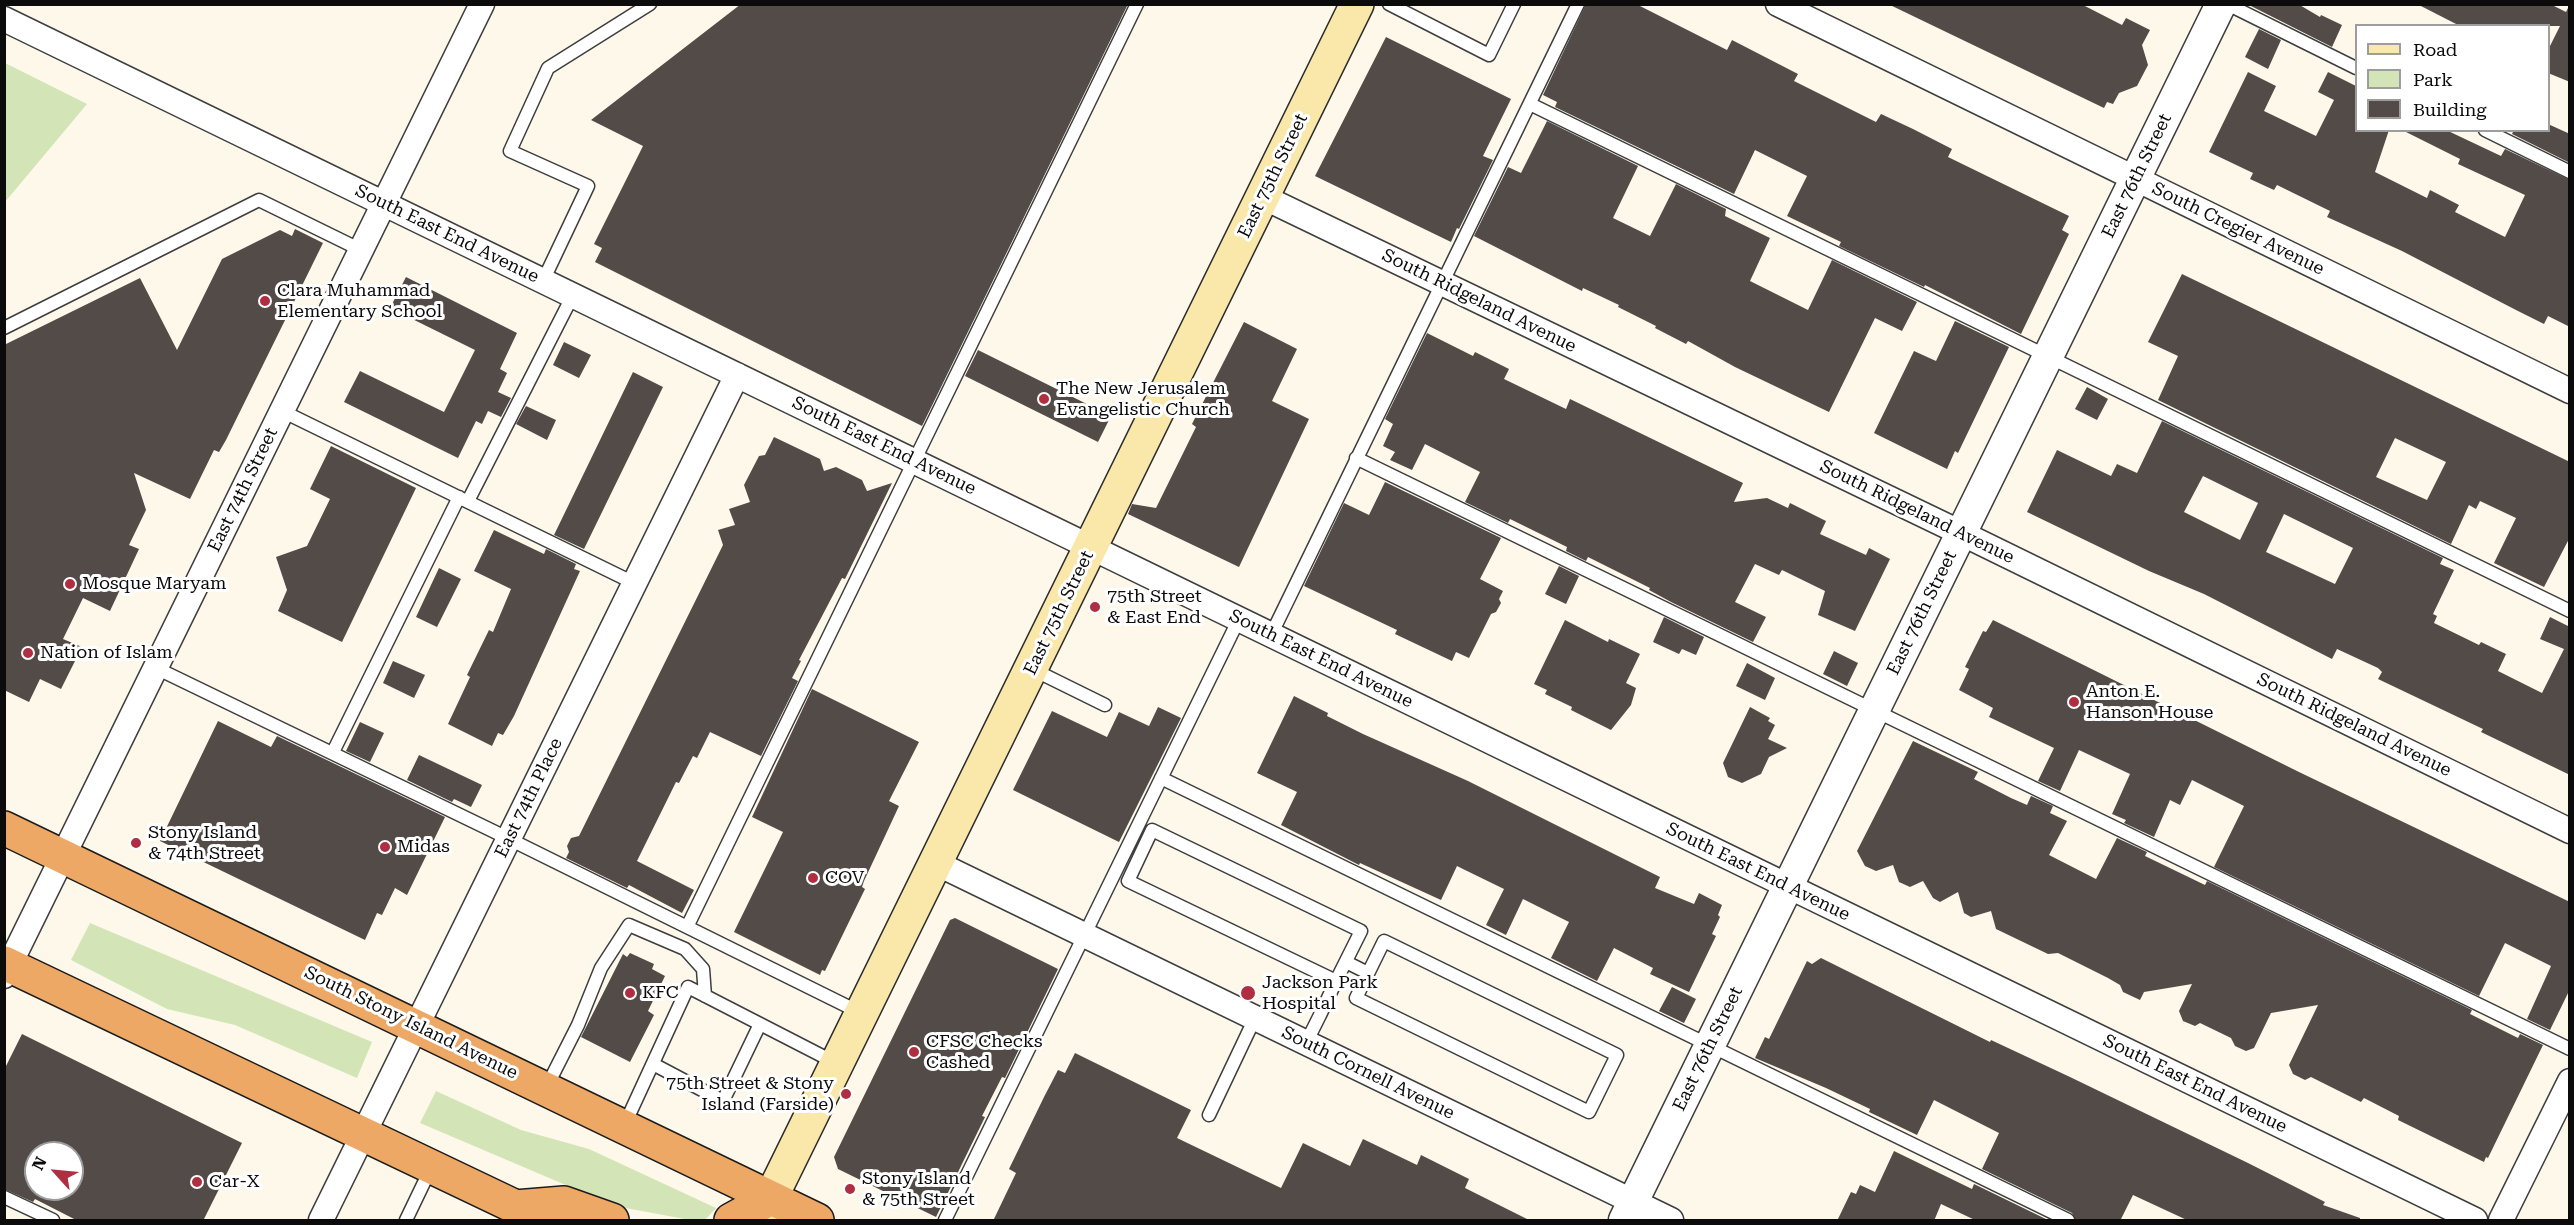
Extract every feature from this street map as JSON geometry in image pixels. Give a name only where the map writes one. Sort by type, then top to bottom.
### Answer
[{"type":"highway","name":"South Stony Island Avenue","points":[[4,828],[624,1126],[766,1209],[817,1221]]},
{"type":"highway","points":[[6,968],[363,1134],[526,1215],[564,1203],[612,1221]]},
{"type":"highway","points":[[731,1221],[766,1209]]},
{"type":"main road","name":"East 75th Street","points":[[766,1209],[1357,4]]},
{"type":"street","name":"East 74th Street","points":[[6,968],[482,4]]},
{"type":"street","name":"South Cregier Avenue","points":[[1778,4],[2570,391]]},
{"type":"street","name":"East 76th Street","points":[[1628,1211],[2221,4]]},
{"type":"street","name":"South East End Avenue","points":[[4,19],[2475,1221]]},
{"type":"street","name":"South Ridgeland Avenue","points":[[1263,196],[1961,533],[2570,831]]},
{"type":"street","name":"East 74th Place","points":[[321,1221],[737,375]]},
{"type":"street","name":"South Cornell Avenue","points":[[936,863],[1306,1043],[1628,1211],[1671,1221]]},
{"type":"street","points":[[2501,1221],[2570,1081]]},
{"type":"lane","points":[[543,281],[588,186],[510,151],[548,68],[650,4]]},
{"type":"lane","points":[[687,927],[1137,4]]},
{"type":"lane","points":[[1389,4],[1489,55],[1514,4]]},
{"type":"lane","points":[[1272,635],[1578,4]]},
{"type":"lane","points":[[2227,4],[2355,68]]},
{"type":"lane","points":[[1530,104],[2570,611]]},
{"type":"lane","points":[[2489,132],[2570,172]]},
{"type":"lane","points":[[4,328],[259,200],[361,250]]},
{"type":"lane","points":[[333,752],[573,295]]},
{"type":"lane","points":[[282,411],[634,583]]},
{"type":"lane","points":[[1356,458],[2570,1049]]},
{"type":"lane","points":[[945,1221],[1239,619]]},
{"type":"lane","points":[[156,668],[333,752],[862,1014]]},
{"type":"lane","points":[[1031,668],[1105,705]]},
{"type":"lane","points":[[1161,778],[2068,1221]]},
{"type":"lane","points":[[1128,881],[1152,830],[1361,931],[1306,1043]]},
{"type":"lane","points":[[1114,874],[1336,981]]},
{"type":"lane","points":[[546,1088],[578,1025],[601,968],[629,925],[685,949],[703,969],[705,996]]},
{"type":"lane","points":[[1384,940],[1617,1055],[1589,1112],[1356,998],[1368,972],[1384,940]]},
{"type":"lane","points":[[1346,962],[1368,972]]},
{"type":"lane","points":[[624,1126],[688,987],[837,1063]]},
{"type":"lane","points":[[1209,1115],[1255,1018]]},
{"type":"lane","points":[[653,1064],[723,1101],[760,1024]]},
{"type":"lane","points":[[406,1221],[431,1168]]},
{"type":"lane","points":[[4,1197],[53,1221]]},
{"type":"green space","points":[[5,63],[87,104],[5,202]]},
{"type":"green space","points":[[90,923],[372,1042],[357,1078],[235,1025],[167,1009],[71,960]]},
{"type":"green space","points":[[436,1091],[521,1130],[589,1149],[716,1208],[705,1220],[690,1220],[615,1206],[420,1123]]},
{"type":"building","points":[[741,4],[1128,4],[922,426],[595,262],[602,248],[594,244],[643,146],[591,120]]},
{"type":"building","points":[[1586,4],[1636,4],[1727,50],[1732,40],[1798,74],[1794,81],[1876,122],[1881,114],[1913,129],[1952,149],[1948,157],[2069,216],[2062,230],[2069,234],[2021,334],[1925,285],[1924,287],[1839,246],[1841,242],[1787,216],[1807,176],[1755,150],[1734,194],[1555,107],[1557,102],[1543,95]]},
{"type":"building","points":[[1888,4],[2081,4],[2122,25],[2126,18],[2150,30],[2142,45],[2148,65],[2137,86],[2119,93],[2113,104],[2107,102],[2104,108]]},
{"type":"building","points":[[2247,4],[2298,4],[2320,17],[2321,15],[2342,25],[2332,47]]},
{"type":"building","points":[[2417,4],[2550,4],[2566,12],[2570,4],[2570,82],[2550,74],[2550,46],[2560,26],[2550,26],[2550,24],[2456,24]]},
{"type":"building","points":[[2259,29],[2281,40],[2268,69],[2245,57]]},
{"type":"building","points":[[1386,37],[1511,99],[1483,156],[1493,160],[1451,242],[1315,176]]},
{"type":"building","points":[[2248,72],[2276,86],[2264,111],[2316,136],[2334,100],[2318,92],[2328,72],[2355,86],[2355,132],[2388,132],[2375,172],[2427,198],[2430,190],[2459,205],[2455,212],[2505,237],[2525,195],[2458,164],[2460,159],[2406,132],[2450,132],[2501,156],[2505,149],[2570,180],[2570,327],[2548,316],[2544,324],[2402,251],[2327,217],[2330,211],[2277,185],[2274,190],[2250,179],[2253,173],[2209,152]]},
{"type":"building","points":[[1547,121],[1638,166],[1613,218],[1650,236],[1676,184],[1726,209],[1725,216],[1770,238],[1750,281],[1808,310],[1832,260],[1917,302],[1902,331],[1875,318],[1829,412],[1735,367],[1688,341],[1686,344],[1618,307],[1619,305],[1583,288],[1582,291],[1474,236],[1508,167],[1521,173]]},
{"type":"building","points":[[2550,125],[2570,134],[2570,163],[2512,134],[2513,132],[2550,132]]},
{"type":"building","points":[[295,229],[323,243],[226,440],[219,452],[214,450],[190,499],[134,473],[146,510],[129,545],[139,549],[110,611],[83,598],[63,639],[82,647],[61,689],[40,679],[29,702],[4,690],[4,345],[140,278],[177,350],[222,259],[280,230],[292,236]]},
{"type":"building","points":[[2182,274],[2570,462],[2570,537],[2544,587],[2494,563],[2516,518],[2480,501],[2476,509],[2469,505],[2451,544],[2158,400],[2178,356],[2148,342]],"holes":[[[2395,438],[2446,462],[2427,500],[2376,477]]]},
{"type":"building","points":[[406,277],[517,333],[500,369],[507,373],[498,392],[511,398],[501,417],[488,411],[482,424],[476,421],[458,458],[344,402],[360,371],[444,412],[475,350],[390,308]]},
{"type":"building","points":[[1955,321],[2009,347],[1958,453],[1955,451],[1947,469],[1874,433],[1914,351],[1936,361]]},
{"type":"building","points":[[1244,322],[1297,349],[1272,401],[1309,419],[1239,567],[1128,514],[1132,504],[1156,508],[1196,427],[1192,424]]},
{"type":"building","points":[[1427,333],[1473,356],[1475,352],[1509,369],[1504,379],[1566,409],[1570,399],[1743,483],[1734,502],[1767,498],[1788,508],[1790,503],[1826,521],[1820,534],[1866,555],[1869,548],[1890,559],[1855,631],[1818,615],[1825,591],[1782,570],[1779,575],[1755,564],[1735,602],[1766,617],[1753,642],[1671,602],[1649,590],[1650,588],[1588,557],[1586,561],[1566,551],[1567,547],[1510,519],[1508,523],[1465,502],[1480,472],[1425,444],[1412,470],[1390,460],[1395,452],[1383,446],[1393,424],[1385,419]]},
{"type":"building","points":[[564,342],[591,355],[579,378],[553,365]]},
{"type":"building","name":"The New Jerusalem Evangelistic Church","points":[[978,350],[1111,416],[1098,442],[965,376]]},
{"type":"building","points":[[633,372],[663,387],[584,549],[554,535]]},
{"type":"building","points":[[2087,387],[2108,399],[2097,420],[2075,409]]},
{"type":"building","points":[[526,406],[556,420],[547,440],[516,424]]},
{"type":"building","points":[[2162,421],[2443,558],[2440,564],[2454,570],[2433,614],[2437,616],[2434,623],[2479,645],[2481,642],[2506,654],[2498,671],[2542,693],[2564,649],[2540,639],[2550,617],[2570,627],[2570,775],[2481,732],[2483,729],[2378,679],[2382,672],[2378,668],[2337,649],[2332,659],[2204,594],[2149,571],[2027,512],[2057,450],[2111,476],[2117,464],[2137,473]],"holes":[[[2203,476],[2258,503],[2240,540],[2184,512]],[[2284,514],[2353,548],[2335,584],[2266,552]]]},
{"type":"building","points":[[774,437],[820,459],[824,471],[836,467],[862,480],[867,491],[892,483],[845,579],[842,578],[799,660],[801,661],[792,678],[798,681],[761,756],[710,732],[697,758],[693,756],[679,783],[676,782],[637,861],[694,890],[682,913],[629,885],[627,888],[566,858],[569,852],[567,846],[571,838],[579,836],[723,545],[718,530],[735,525],[729,509],[750,502],[744,485],[759,456],[765,455]]},
{"type":"building","points":[[331,446],[416,488],[342,642],[278,611],[287,590],[276,557],[307,546],[330,499],[310,489]]},
{"type":"building","points":[[1385,482],[1501,538],[1480,579],[1503,591],[1499,599],[1501,603],[1496,612],[1491,614],[1469,658],[1456,652],[1452,661],[1395,634],[1397,630],[1304,586],[1344,503],[1369,515]]},
{"type":"building","points":[[494,530],[544,554],[546,549],[576,564],[574,569],[580,571],[514,716],[503,735],[498,733],[492,746],[448,724],[470,677],[467,675],[489,630],[493,632],[511,589],[474,571]]},
{"type":"building","points":[[1559,566],[1579,576],[1566,604],[1545,594]]},
{"type":"building","points":[[439,568],[461,579],[437,627],[416,617]]},
{"type":"building","points":[[1664,617],[1704,637],[1696,655],[1682,649],[1679,654],[1653,642]]},
{"type":"building","points":[[1565,620],[1608,642],[1609,639],[1640,654],[1626,683],[1636,688],[1631,705],[1611,730],[1571,710],[1572,707],[1545,694],[1547,690],[1534,684]]},
{"type":"building","points":[[1993,620],[2299,772],[2570,902],[2570,989],[2550,1030],[2527,1019],[2551,966],[2505,943],[2479,996],[2214,867],[2244,806],[2192,780],[2180,805],[2170,800],[2154,837],[2124,823],[2126,820],[2112,814],[2130,774],[2079,750],[2060,791],[2038,781],[2054,748],[1989,717],[1993,708],[1959,690],[1969,669],[1965,667],[1983,631],[1986,632]]},
{"type":"building","points":[[1834,651],[1858,663],[1847,686],[1823,674]]},
{"type":"building","points":[[393,661],[425,675],[414,698],[383,683]]},
{"type":"building","points":[[1747,663],[1775,678],[1765,700],[1736,686]]},
{"type":"building","points":[[812,689],[919,742],[889,801],[899,806],[864,881],[862,887],[865,889],[825,971],[822,970],[820,975],[734,932],[783,832],[752,817]]},
{"type":"building","points":[[1294,696],[1363,734],[1468,781],[1660,877],[1655,888],[1694,904],[1699,893],[1722,905],[1718,915],[1720,917],[1712,934],[1716,936],[1689,992],[1650,974],[1653,968],[1614,948],[1597,981],[1551,958],[1569,922],[1523,899],[1506,935],[1486,925],[1504,889],[1457,866],[1441,900],[1360,863],[1359,865],[1281,825],[1297,792],[1257,773]]},
{"type":"building","points":[[1158,707],[1181,718],[1119,842],[1013,790],[1052,711],[1107,737],[1119,712],[1149,726]]},
{"type":"building","points":[[1750,707],[1770,718],[1768,721],[1775,725],[1768,739],[1787,748],[1769,757],[1761,774],[1742,783],[1728,777],[1723,763]]},
{"type":"building","points":[[218,721],[271,747],[277,736],[445,817],[407,895],[395,888],[382,915],[377,913],[365,940],[160,841]]},
{"type":"building","points":[[360,722],[384,733],[370,762],[346,751]]},
{"type":"building","points":[[1913,741],[1978,772],[1974,779],[2011,798],[2027,805],[2031,796],[2053,806],[2050,813],[2067,821],[2049,855],[2096,879],[2117,838],[2147,852],[2145,856],[2205,885],[2207,881],[2472,1010],[2470,1014],[2518,1038],[2520,1034],[2543,1045],[2488,1158],[2486,1157],[2484,1162],[2398,1120],[2399,1116],[2364,1098],[2361,1102],[2311,1077],[2305,1080],[2293,1074],[2289,1065],[2318,1005],[2271,1013],[2254,1048],[2246,1051],[2235,1046],[2231,1038],[2200,1023],[2195,1026],[2183,1021],[2179,1011],[2192,984],[2144,992],[2140,1000],[2123,992],[2120,985],[2108,978],[2058,953],[2048,954],[1996,929],[1991,911],[1971,917],[1964,913],[1958,892],[1940,902],[1933,898],[1923,881],[1910,887],[1899,882],[1893,865],[1876,871],[1865,866],[1857,851]]},
{"type":"building","points":[[419,755],[482,785],[471,807],[454,799],[452,802],[407,780]]},
{"type":"building","points":[[955,918],[1058,969],[1005,1078],[1002,1077],[982,1116],[985,1117],[936,1217],[838,1169],[834,1157],[950,920]]},
{"type":"building","name":"KFC","points":[[630,953],[654,964],[652,969],[665,976],[648,1011],[654,1015],[630,1062],[581,1037],[623,954],[627,957]]},
{"type":"building","points":[[1821,958],[1990,1042],[1991,1040],[2070,1077],[2248,1163],[2325,1202],[2323,1205],[2360,1218],[2360,1221],[2189,1221],[2133,1195],[2120,1221],[2076,1221],[2072,1213],[1982,1169],[1999,1133],[1934,1100],[1917,1135],[1826,1088],[1755,1058],[1765,1037],[1769,1039],[1807,961],[1812,964]]},
{"type":"building","points":[[1672,987],[1696,999],[1684,1023],[1659,1011]]},
{"type":"building","points":[[22,1034],[242,1143],[203,1221],[78,1221],[39,1201],[84,1201],[84,1141],[24,1141],[24,1198],[4,1189],[4,1070]]},
{"type":"building","points":[[1075,1053],[1191,1110],[1177,1138],[1281,1188],[1303,1143],[1350,1166],[1363,1139],[1417,1165],[1421,1155],[1469,1179],[1465,1188],[1531,1221],[993,1221],[1016,1173],[1009,1169],[1044,1097],[1058,1070],[1065,1073]]},
{"type":"building","points":[[1894,1151],[1972,1189],[1974,1184],[2050,1221],[1977,1221],[1941,1204],[1934,1221],[1837,1221],[1851,1192],[1856,1194],[1860,1185],[1875,1192]]},
{"type":"place","name":"Clara Muhammad Elementary School","points":[[265,301]]},
{"type":"place","name":"The New Jerusalem Evangelistic Church","points":[[1044,399]]},
{"type":"place","name":"Mosque Maryam","points":[[70,584]]},
{"type":"place","name":"75th Street & East End","points":[[1095,607]]},
{"type":"place","name":"Nation of Islam","points":[[28,653]]},
{"type":"place","name":"Anton E. Hanson House","points":[[2074,702]]},
{"type":"place","name":"Stony Island & 74th Street","points":[[136,843]]},
{"type":"place","name":"Midas","points":[[385,847]]},
{"type":"place","name":"COV","points":[[813,878]]},
{"type":"place","name":"KFC","points":[[630,993]]},
{"type":"place","name":"Jackson Park Hospital","points":[[1248,993]]},
{"type":"place","name":"CFSC Checks Cashed","points":[[914,1052]]},
{"type":"place","name":"75th Street & Stony Island (Farside)","points":[[846,1094]]},
{"type":"place","name":"Car-X","points":[[197,1182]]},
{"type":"place","name":"Stony Island & 75th Street","points":[[850,1189]]}]
